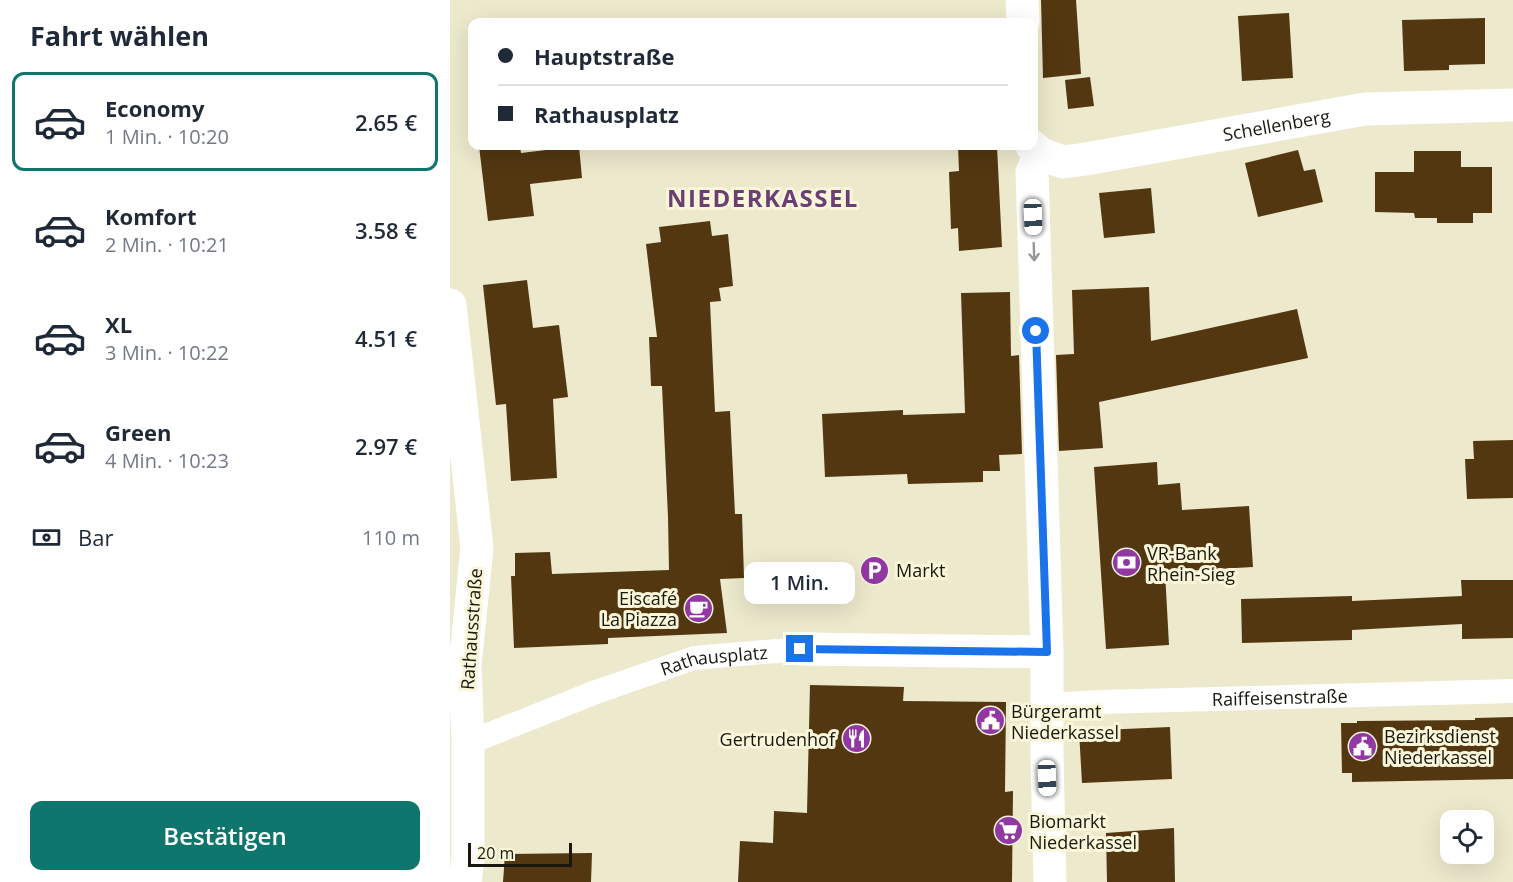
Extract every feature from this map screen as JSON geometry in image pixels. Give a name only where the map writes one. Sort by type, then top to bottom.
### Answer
[{"type":"street","points":[[1022,0],[1023,18]]},
{"type":"street","name":"Schellenberg","points":[[1037,150],[1063,162],[1365,109],[1513,105]]},
{"type":"street","points":[[1037,150],[1032,172],[1047,652],[1050,882]]},
{"type":"street","name":"Rathausstraße","points":[[450,305],[460,481],[477,548],[465,665],[468,743],[468,859],[465,882]]},
{"type":"street","name":"Rathausplatz","points":[[468,743],[596,692],[694,658],[800,649],[1047,652]]},
{"type":"street","name":"Raiffeisenstraße","points":[[1048,705],[1513,691]]},
{"type":"building","points":[[1041,0],[1076,0],[1081,74],[1043,78]]},
{"type":"building","points":[[1289,13],[1293,78],[1242,81],[1238,16]]},
{"type":"building","points":[[1485,18],[1485,64],[1449,65],[1449,70],[1404,71],[1402,20]]},
{"type":"building","points":[[1090,77],[1094,106],[1068,109],[1065,80]]},
{"type":"building","points":[[479,150],[521,150],[521,153],[579,150],[582,178],[530,184],[534,216],[488,221]]},
{"type":"building","points":[[958,150],[997,150],[1002,247],[959,251],[958,228],[951,229],[949,172],[959,171]]},
{"type":"building","points":[[1298,150],[1304,171],[1315,169],[1323,202],[1258,217],[1245,163]]},
{"type":"building","points":[[1414,151],[1461,151],[1461,167],[1492,167],[1492,213],[1473,213],[1473,223],[1437,223],[1437,218],[1415,218],[1414,213],[1375,212],[1375,172],[1414,172]]},
{"type":"building","points":[[1151,188],[1155,233],[1104,238],[1099,193]]},
{"type":"building","points":[[710,221],[712,236],[728,234],[733,286],[719,288],[721,301],[710,302],[715,412],[730,411],[735,514],[742,514],[744,578],[720,579],[727,633],[608,638],[608,644],[514,648],[511,576],[515,576],[515,553],[550,552],[552,574],[669,570],[662,386],[651,386],[649,337],[657,337],[646,244],[661,242],[659,227]]},
{"type":"building","points":[[527,280],[533,328],[559,325],[568,397],[553,399],[557,478],[511,481],[506,404],[496,405],[483,285]]},
{"type":"building","points":[[1149,287],[1151,341],[1297,309],[1308,358],[1099,402],[1103,448],[1059,451],[1056,355],[1074,354],[1072,290]]},
{"type":"building","points":[[1010,292],[1011,356],[1019,355],[1022,454],[999,455],[1000,471],[983,471],[983,482],[908,484],[907,474],[825,477],[822,414],[903,410],[903,415],[965,413],[961,293]]},
{"type":"building","points":[[1513,440],[1513,498],[1467,499],[1465,459],[1474,459],[1473,441]]},
{"type":"building","points":[[1157,462],[1158,485],[1180,483],[1182,510],[1249,506],[1253,567],[1165,572],[1169,645],[1106,649],[1094,467]]},
{"type":"building","points":[[1461,580],[1513,580],[1513,638],[1462,639],[1462,624],[1352,630],[1352,640],[1242,643],[1241,599],[1352,596],[1352,601],[1462,596]]},
{"type":"building","points":[[810,685],[904,687],[903,701],[1006,702],[1005,792],[1013,791],[1012,882],[738,882],[740,841],[773,843],[774,811],[807,813]]},
{"type":"building","points":[[1513,717],[1513,779],[1352,782],[1352,773],[1342,773],[1341,723]]},
{"type":"building","points":[[1170,727],[1172,779],[1082,783],[1079,731]]},
{"type":"building","points":[[1174,828],[1175,882],[1107,882],[1106,833]]},
{"type":"building","points":[[592,853],[591,882],[503,882],[505,854]]},
{"type":"place","name":"VR-Bank Rhein-Sieg","points":[[1126,563]]},
{"type":"place","name":"Markt","points":[[875,570]]},
{"type":"place","name":"Eiscafé La Piazza","points":[[698,608]]},
{"type":"place","name":"Bürgeramt Niederkassel","points":[[990,721]]},
{"type":"place","name":"Gertrudenhof","points":[[856,739]]},
{"type":"place","name":"Bezirksdienst Niederkassel","points":[[1363,746]]},
{"type":"place","name":"Biomarkt Niederkassel","points":[[1008,831]]},
{"type":"district","name":"NIEDERKASSEL","points":[[763,197]]},
{"type":"route","points":[[800,649],[1047,652],[1036,331]]}]
